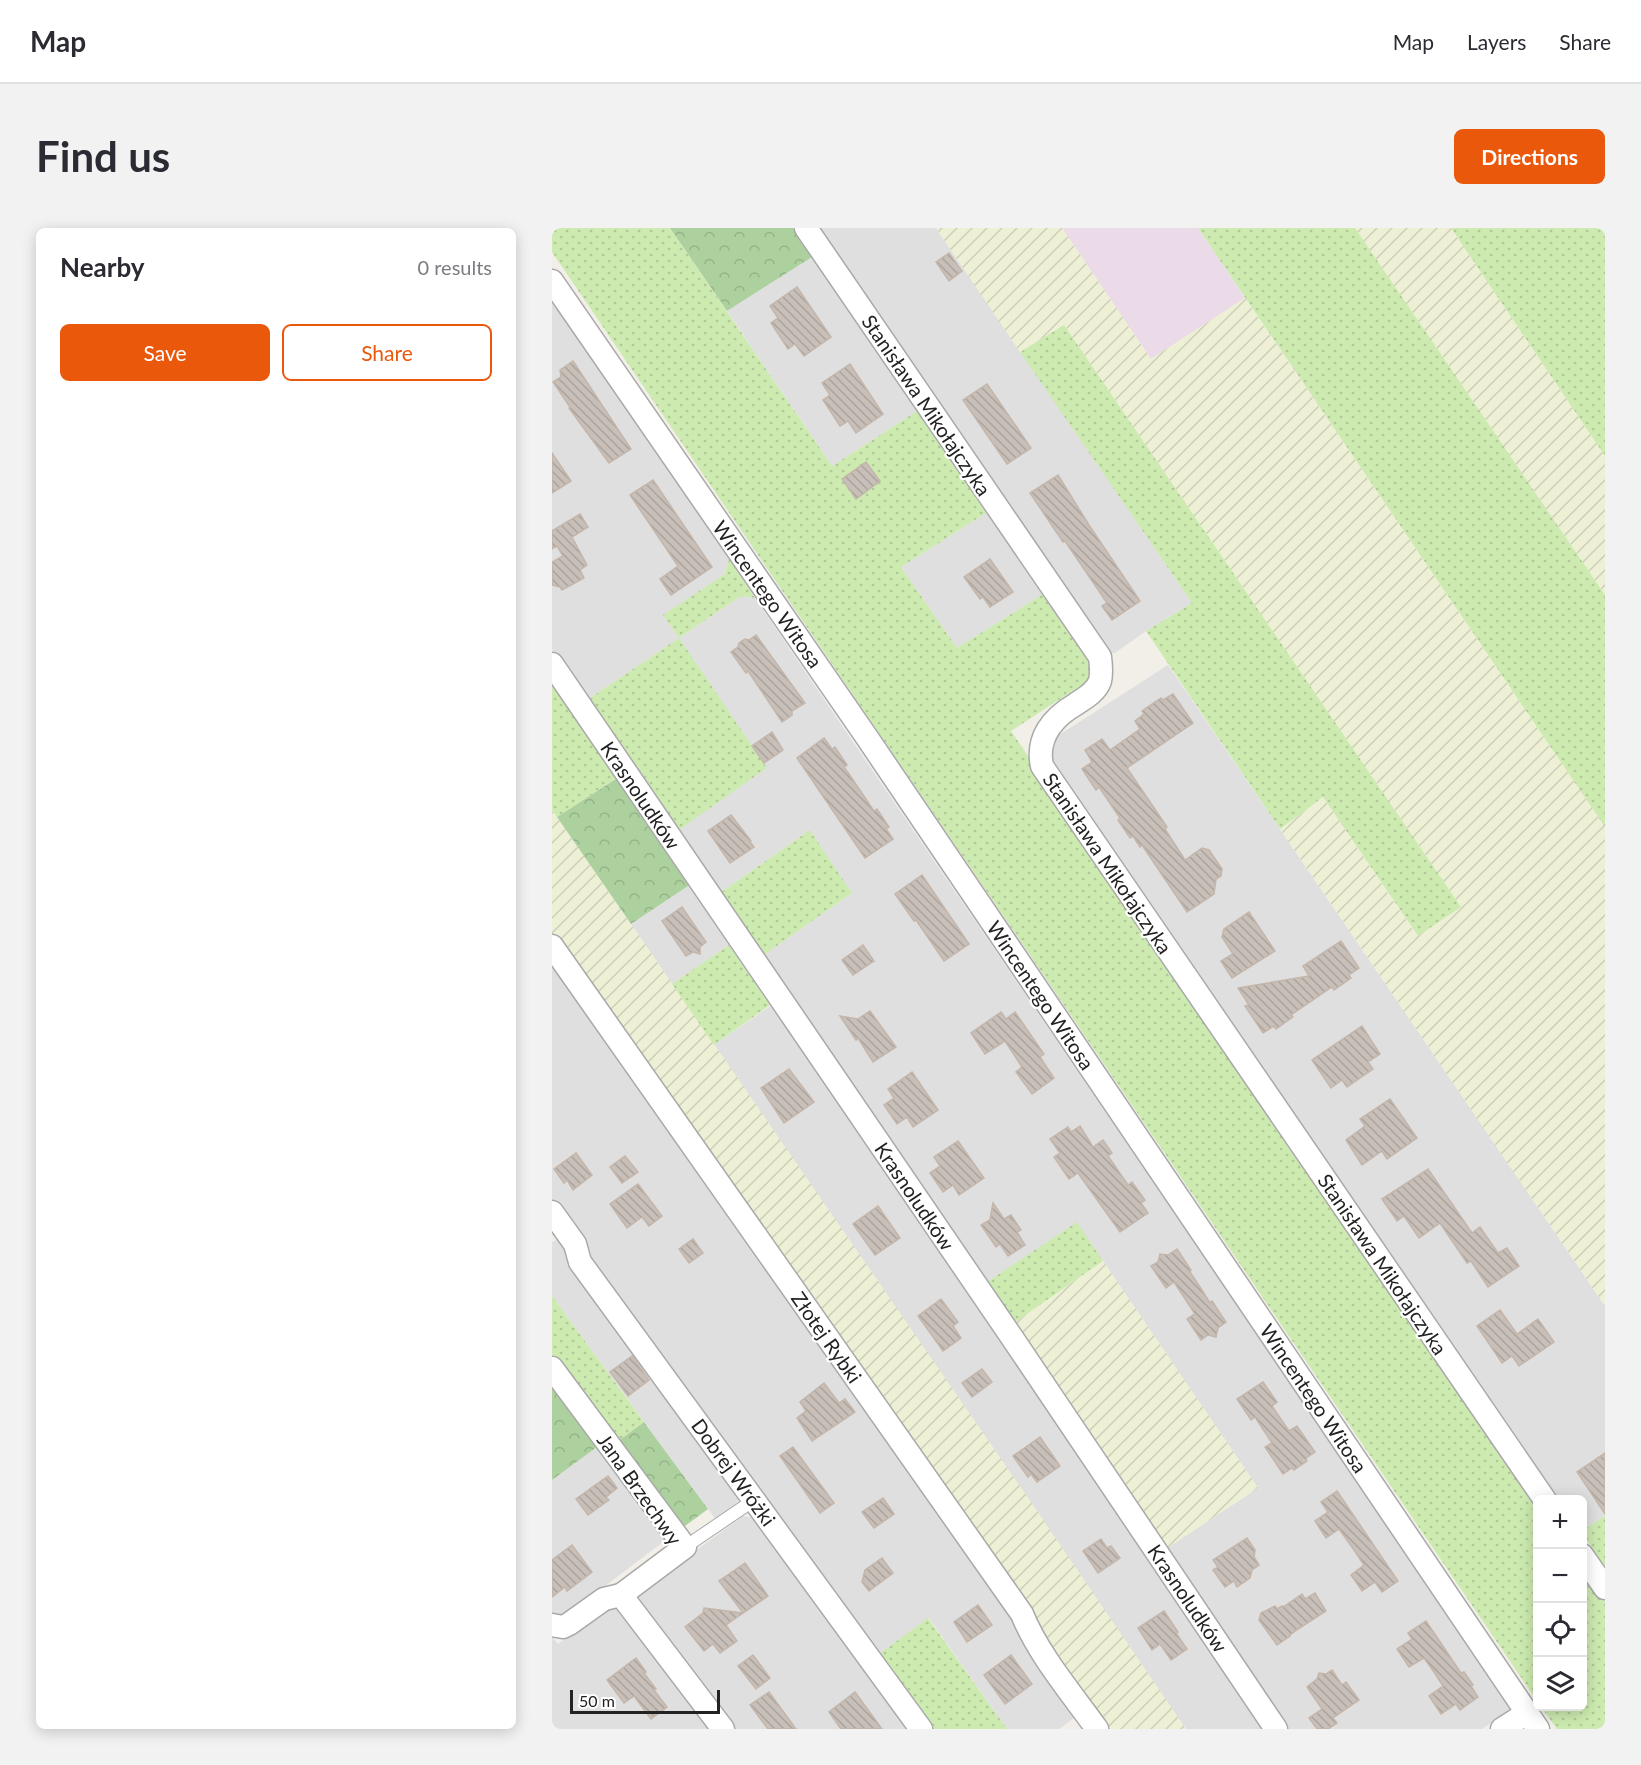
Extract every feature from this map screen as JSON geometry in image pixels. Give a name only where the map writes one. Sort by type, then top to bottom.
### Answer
[{"type":"street","name":"Stanisława Mikołajczyka","points":[[806,228],[1100,657],[1100,681],[1095,689],[1072,706],[1047,730],[1039,754],[1042,766],[1542,1495]]},
{"type":"street","name":"Wincentego Witosa","points":[[552,281],[859,726],[1532,1721],[1502,1729]]},
{"type":"street","name":"Krasnoludków","points":[[552,664],[1276,1729]]},
{"type":"street","name":"Złotej Rybki","points":[[552,946],[1022,1614],[1042,1651],[1097,1729]]},
{"type":"street","name":"Dobrej Wróżki","points":[[552,1212],[575,1244],[580,1262],[921,1729]]},
{"type":"street","name":"Jana Brzechwy","points":[[552,1368],[685,1547],[621,1595],[604,1599],[563,1627],[552,1625]]},
{"type":"street","points":[[1587,1562],[1605,1588]]},
{"type":"street","points":[[621,1595],[723,1729]]},
{"type":"lane","points":[[685,1547],[754,1500]]},
{"type":"shaded area","points":[[816,228],[936,228],[1192,603],[1115,653],[1105,653]]},
{"type":"shaded area","points":[[1062,228],[1198,228],[1245,298],[1151,359]]},
{"type":"shaded area","points":[[812,257],[917,411],[832,466],[727,311]]},
{"type":"shaded area","points":[[552,301],[729,559],[725,574],[664,616],[679,638],[587,700],[552,649]]},
{"type":"shaded area","points":[[986,513],[1043,594],[957,648],[901,567]]},
{"type":"shaded area","points":[[741,596],[755,598],[1512,1709],[1482,1729],[1284,1729],[1164,1550],[1258,1488],[1077,1223],[984,1284],[761,957],[852,893],[810,830],[717,895],[673,833],[766,768],[679,638]]},
{"type":"shaded area","points":[[1168,665],[1605,1306],[1605,1516],[1587,1528],[1587,1495],[1556,1495],[1052,758],[1056,737]]},
{"type":"shaded area","points":[[689,885],[729,945],[672,984],[631,924]]},
{"type":"shaded area","points":[[552,960],[1018,1620],[1013,1624],[1077,1716],[1059,1729],[1007,1729],[929,1618],[875,1657],[584,1259],[591,1253],[552,1200]]},
{"type":"shaded area","points":[[776,1002],[1266,1729],[1186,1729],[714,1045]]},
{"type":"shaded area","points":[[562,1236],[739,1490],[737,1507],[717,1521],[552,1296],[552,1241]]},
{"type":"shaded area","points":[[601,1444],[671,1536],[560,1620],[552,1618],[552,1480]]},
{"type":"shaded area","points":[[743,1516],[755,1518],[908,1729],[734,1729],[639,1602],[639,1592]]},
{"type":"shaded area","points":[[609,1606],[621,1608],[711,1729],[552,1729],[552,1637],[558,1644]]},
{"type":"green space","points":[[552,228],[670,228],[832,466],[917,411],[986,513],[901,567],[957,648],[1043,594],[1093,667],[1089,680],[1011,731],[1533,1497],[1533,1695],[552,252]]},
{"type":"green space","points":[[670,228],[793,228],[812,257],[727,311]]},
{"type":"green space","points":[[936,228],[1062,228],[1151,359],[1245,298],[1605,827],[1605,1306],[1280,829],[1323,797],[1417,936],[1461,907],[1064,325],[1020,352]]},
{"type":"green space","points":[[1198,228],[1355,228],[1605,595],[1605,827]]},
{"type":"green space","points":[[1355,228],[1451,228],[1605,456],[1605,595]]},
{"type":"green space","points":[[1451,228],[1605,228],[1605,456]]},
{"type":"green space","points":[[1064,325],[1461,907],[1418,936],[1323,797],[1280,829],[1146,631],[1192,603],[1020,352]]},
{"type":"green space","points":[[729,559],[755,598],[741,596],[679,638],[663,615],[725,574]]},
{"type":"green space","points":[[679,638],[767,768],[676,832],[587,700]]},
{"type":"green space","points":[[552,672],[622,775],[557,817],[552,810]]},
{"type":"green space","points":[[622,775],[694,882],[631,924],[557,817]]},
{"type":"green space","points":[[552,810],[1186,1729],[1108,1729],[552,937]]},
{"type":"green space","points":[[810,830],[852,893],[761,957],[717,895]]},
{"type":"green space","points":[[729,945],[770,1005],[714,1045],[672,984]]},
{"type":"green space","points":[[1077,1222],[1103,1261],[1011,1325],[984,1284]]},
{"type":"green space","points":[[1103,1261],[1258,1488],[1164,1550],[1011,1325]]},
{"type":"green space","points":[[552,1296],[644,1422],[617,1442],[552,1355]]},
{"type":"green space","points":[[552,1377],[601,1444],[552,1480]]},
{"type":"green space","points":[[644,1422],[708,1509],[681,1529],[617,1442]]},
{"type":"green space","points":[[1605,1516],[1605,1567],[1587,1540],[1587,1528]]},
{"type":"green space","points":[[1587,1575],[1605,1602],[1605,1729],[1557,1729],[1544,1711],[1587,1711]]},
{"type":"green space","points":[[928,1618],[1007,1729],[927,1729],[875,1657]]},
{"type":"building","points":[[949,253],[962,271],[949,281],[936,262]]},
{"type":"building","points":[[797,287],[831,337],[804,356],[795,344],[788,349],[771,323],[778,318],[770,306]]},
{"type":"building","points":[[573,361],[631,449],[609,463],[553,382],[561,377],[560,370]]},
{"type":"building","points":[[850,364],[883,414],[856,433],[848,421],[840,426],[823,400],[830,395],[822,383]]},
{"type":"building","points":[[987,384],[1031,448],[1007,464],[963,400]]},
{"type":"building","points":[[552,453],[571,481],[552,493]]},
{"type":"building","points":[[866,462],[880,481],[856,499],[842,479]]},
{"type":"building","points":[[1058,475],[1140,601],[1112,620],[1102,606],[1107,603],[1030,493]]},
{"type":"building","points":[[653,480],[712,567],[671,595],[660,579],[678,566],[630,495]]},
{"type":"building","points":[[580,514],[588,527],[572,537],[587,565],[580,570],[584,578],[562,590],[552,585],[552,562],[563,556],[557,546],[552,549],[552,531]]},
{"type":"building","points":[[990,559],[1013,592],[990,607],[983,597],[980,599],[964,577]]},
{"type":"building","points":[[756,635],[805,703],[792,711],[792,715],[782,722],[748,671],[746,673],[731,652],[738,647],[739,643]]},
{"type":"building","points":[[1173,694],[1193,723],[1127,768],[1167,827],[1165,829],[1185,860],[1202,848],[1209,850],[1222,869],[1221,876],[1216,879],[1214,894],[1187,912],[1142,845],[1140,847],[1133,836],[1130,838],[1118,820],[1120,818],[1099,787],[1096,790],[1082,769],[1092,762],[1085,750],[1102,739],[1110,750],[1140,729],[1135,721],[1144,714],[1142,711],[1161,698],[1163,700]]},
{"type":"building","points":[[772,732],[783,750],[764,763],[752,746]]},
{"type":"building","points":[[824,738],[832,749],[835,747],[847,765],[844,767],[874,811],[877,809],[889,827],[886,829],[893,839],[865,858],[797,758]]},
{"type":"building","points":[[731,815],[754,847],[730,863],[708,831]]},
{"type":"building","points":[[922,875],[969,944],[944,961],[895,894]]},
{"type":"building","points":[[682,907],[706,942],[700,947],[700,954],[693,952],[686,956],[662,921]]},
{"type":"building","points":[[1249,912],[1275,951],[1232,978],[1221,961],[1233,954],[1222,937],[1224,929]]},
{"type":"building","points":[[1341,941],[1359,968],[1349,975],[1351,978],[1334,990],[1332,987],[1291,1015],[1293,1017],[1276,1029],[1274,1026],[1263,1033],[1245,1006],[1249,1005],[1238,988],[1309,976],[1303,966]]},
{"type":"building","points":[[863,945],[874,961],[853,975],[842,960]]},
{"type":"building","points":[[870,1011],[896,1047],[873,1062],[858,1038],[856,1040],[840,1016],[858,1019]]},
{"type":"building","points":[[1001,1012],[1006,1019],[1015,1012],[1044,1054],[1040,1057],[1054,1078],[1032,1094],[1016,1072],[1022,1067],[1005,1041],[985,1054],[971,1033]]},
{"type":"building","points":[[1362,1026],[1380,1054],[1368,1062],[1373,1069],[1347,1087],[1342,1080],[1331,1088],[1312,1060]]},
{"type":"building","points":[[789,1069],[814,1102],[784,1123],[761,1088]]},
{"type":"building","points":[[912,1072],[938,1110],[913,1127],[907,1117],[897,1124],[884,1105],[894,1098],[888,1089]]},
{"type":"building","points":[[1390,1099],[1417,1138],[1387,1159],[1382,1151],[1362,1165],[1346,1140],[1365,1126],[1360,1119]]},
{"type":"building","points":[[1080,1126],[1093,1147],[1103,1140],[1112,1153],[1108,1156],[1128,1185],[1132,1182],[1145,1200],[1141,1203],[1148,1213],[1120,1232],[1078,1173],[1069,1179],[1054,1157],[1060,1153],[1050,1139],[1068,1127],[1071,1132]]},
{"type":"building","points":[[958,1141],[984,1178],[959,1195],[953,1185],[943,1192],[930,1173],[940,1166],[934,1157]]},
{"type":"building","points":[[576,1153],[592,1175],[573,1190],[567,1180],[564,1183],[554,1169]]},
{"type":"building","points":[[625,1156],[638,1172],[622,1183],[610,1167]]},
{"type":"building","points":[[1428,1169],[1472,1233],[1480,1227],[1498,1253],[1507,1248],[1519,1266],[1488,1287],[1471,1261],[1467,1263],[1440,1223],[1419,1238],[1404,1216],[1397,1221],[1382,1199]]},
{"type":"building","points":[[638,1184],[662,1216],[649,1226],[642,1217],[627,1228],[610,1204]]},
{"type":"building","points":[[993,1203],[1004,1219],[1011,1215],[1021,1230],[1017,1232],[1025,1245],[1008,1256],[1000,1244],[996,1247],[981,1225],[990,1220]]},
{"type":"building","points":[[878,1206],[900,1238],[875,1255],[853,1224]]},
{"type":"building","points":[[693,1239],[703,1253],[689,1263],[679,1249]]},
{"type":"building","points":[[1177,1249],[1210,1303],[1212,1301],[1226,1322],[1218,1328],[1216,1337],[1208,1335],[1201,1340],[1187,1319],[1195,1314],[1174,1282],[1166,1288],[1151,1266],[1158,1262],[1160,1254],[1168,1255]]},
{"type":"building","points":[[941,1299],[958,1322],[953,1326],[961,1338],[943,1351],[918,1316]]},
{"type":"building","points":[[1500,1310],[1517,1334],[1538,1319],[1554,1342],[1519,1366],[1512,1356],[1502,1363],[1477,1326]]},
{"type":"building","points":[[632,1356],[649,1380],[628,1396],[610,1372]]},
{"type":"building","points":[[982,1369],[992,1382],[972,1397],[962,1383]]},
{"type":"building","points":[[1263,1382],[1277,1402],[1272,1406],[1289,1431],[1297,1426],[1315,1452],[1294,1470],[1292,1468],[1283,1474],[1265,1447],[1272,1443],[1255,1417],[1251,1420],[1237,1399]]},
{"type":"building","points":[[824,1383],[839,1403],[845,1399],[855,1412],[812,1441],[797,1418],[806,1411],[800,1402]]},
{"type":"building","points":[[1040,1437],[1060,1466],[1037,1482],[1031,1474],[1028,1477],[1013,1456]]},
{"type":"building","points":[[793,1447],[834,1503],[820,1513],[780,1456]]},
{"type":"building","points":[[1605,1453],[1605,1514],[1577,1472]]},
{"type":"building","points":[[608,1476],[617,1488],[606,1497],[609,1500],[588,1515],[576,1499]]},
{"type":"building","points":[[1337,1491],[1398,1581],[1382,1592],[1375,1582],[1362,1591],[1351,1575],[1364,1565],[1352,1547],[1339,1529],[1326,1538],[1315,1521],[1328,1512],[1321,1502]]},
{"type":"building","points":[[883,1498],[894,1514],[874,1528],[862,1512]]},
{"type":"building","points":[[1247,1538],[1255,1550],[1254,1557],[1259,1565],[1252,1570],[1250,1578],[1237,1587],[1234,1581],[1225,1587],[1213,1570],[1218,1567],[1213,1560]]},
{"type":"building","points":[[1101,1539],[1107,1548],[1111,1546],[1120,1558],[1098,1573],[1083,1551]]},
{"type":"building","points":[[572,1545],[592,1572],[567,1591],[565,1587],[552,1597],[552,1560]]},
{"type":"building","points":[[882,1558],[893,1573],[869,1591],[862,1582],[865,1570]]},
{"type":"building","points":[[745,1563],[768,1596],[743,1613],[719,1581]]},
{"type":"building","points":[[1315,1593],[1326,1611],[1277,1645],[1259,1620],[1261,1613],[1275,1606],[1277,1609],[1283,1607],[1302,1594],[1305,1599]]},
{"type":"building","points":[[978,1605],[992,1625],[967,1642],[954,1622]]},
{"type":"building","points":[[704,1608],[743,1613],[726,1625],[737,1641],[720,1653],[713,1644],[704,1651],[685,1627],[703,1613]]},
{"type":"building","points":[[1164,1611],[1187,1649],[1171,1660],[1160,1644],[1152,1650],[1138,1628]]},
{"type":"building","points":[[1426,1621],[1461,1673],[1464,1672],[1473,1685],[1471,1686],[1478,1697],[1460,1710],[1456,1704],[1441,1714],[1429,1696],[1443,1686],[1434,1672],[1424,1658],[1409,1667],[1397,1649],[1412,1639],[1408,1633]]},
{"type":"building","points":[[753,1655],[770,1678],[756,1689],[738,1666]]},
{"type":"building","points":[[1011,1655],[1032,1684],[1005,1704],[984,1675]]},
{"type":"building","points":[[636,1658],[656,1689],[654,1690],[667,1707],[651,1719],[634,1696],[624,1703],[607,1680]]},
{"type":"building","points":[[1332,1670],[1342,1685],[1346,1682],[1359,1700],[1333,1718],[1337,1723],[1328,1729],[1317,1729],[1309,1718],[1322,1709],[1307,1687],[1317,1679],[1319,1673],[1326,1674]]},
{"type":"building","points":[[769,1692],[796,1729],[768,1729],[750,1705]]},
{"type":"building","points":[[855,1692],[882,1729],[841,1729],[829,1712]]}]
